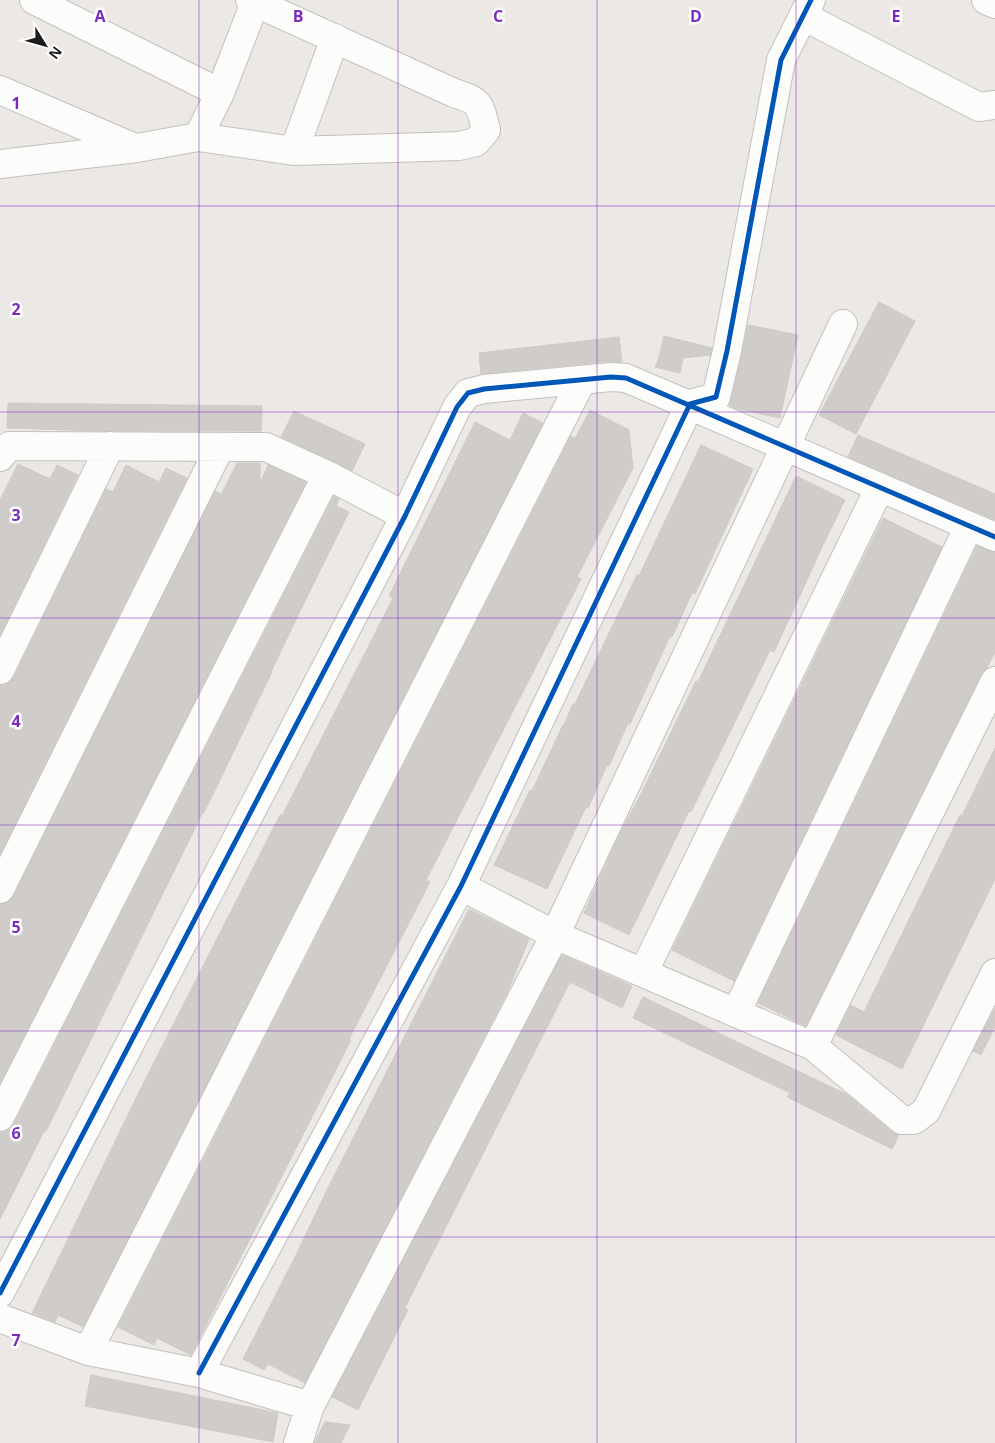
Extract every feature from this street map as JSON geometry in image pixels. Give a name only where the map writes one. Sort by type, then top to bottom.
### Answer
[{"type":"street","points":[[34,0],[220,93]]},
{"type":"street","points":[[986,0],[995,4]]},
{"type":"street","points":[[0,164],[137,148],[198,137],[294,151],[459,146],[476,142],[486,130],[481,108],[469,98],[454,93],[254,1],[220,93],[198,137]]},
{"type":"street","points":[[199,1373],[461,886],[690,404],[716,397],[727,351],[781,60],[807,8],[979,107],[995,105]]},
{"type":"street","points":[[294,151],[335,38]]},
{"type":"street","points":[[0,90],[137,148]]},
{"type":"street","points":[[298,1443],[310,1406],[555,936],[843,324]]},
{"type":"street","points":[[0,1293],[405,516],[457,407],[468,393],[484,389],[611,377],[626,378],[995,537]]},
{"type":"street","points":[[88,1352],[582,380]]},
{"type":"street","points":[[0,457],[9,446],[266,447],[327,474],[405,516]]},
{"type":"street","points":[[0,670],[110,446]]},
{"type":"street","points":[[0,890],[220,447]]},
{"type":"street","points":[[0,1116],[327,474]]},
{"type":"street","points":[[643,973],[880,487]]},
{"type":"street","points":[[736,1013],[969,526]]},
{"type":"street","points":[[813,1046],[995,681]]},
{"type":"street","points":[[461,886],[555,936],[813,1046],[902,1120],[914,1120],[926,1111],[995,973]]},
{"type":"street","points":[[0,1318],[88,1352],[199,1373],[310,1406]]},
{"type":"building","points":[[879,302],[915,321],[856,434],[819,415]]},
{"type":"building","points":[[748,325],[798,335],[780,418],[737,409],[729,405]]},
{"type":"building","points":[[664,336],[712,348],[710,355],[683,358],[680,373],[655,367]]},
{"type":"building","points":[[619,337],[622,362],[610,361],[481,374],[479,353]]},
{"type":"building","points":[[8,403],[262,406],[261,431],[101,431],[7,428]]},
{"type":"building","points":[[590,410],[629,430],[633,468],[577,577],[581,579],[426,880],[430,882],[191,1355],[157,1338],[154,1345],[118,1327],[571,436],[575,439]]},
{"type":"building","points":[[294,411],[365,444],[352,471],[281,437]]},
{"type":"building","points":[[523,413],[543,423],[83,1327],[58,1315],[55,1322],[32,1313],[141,1088],[393,598],[389,596],[475,422],[510,440]]},
{"type":"building","points":[[858,435],[995,494],[995,520],[848,457]]},
{"type":"building","points":[[701,445],[753,469],[695,594],[692,593],[672,637],[670,636],[630,724],[628,723],[609,766],[607,765],[588,808],[586,807],[547,889],[494,865],[637,575],[639,576]]},
{"type":"building","points":[[237,463],[260,463],[260,483],[268,465],[306,482],[0,1083],[0,904],[8,902],[14,896],[215,491],[222,493]]},
{"type":"building","points":[[18,464],[50,479],[57,465],[78,475],[0,635],[0,500]]},
{"type":"building","points":[[126,465],[159,482],[166,468],[187,478],[0,854],[0,685],[8,683],[14,677],[106,489],[113,492]]},
{"type":"building","points":[[796,476],[845,500],[774,652],[770,650],[629,935],[584,913],[620,833],[696,681],[698,682]]},
{"type":"building","points":[[334,496],[339,499],[336,506],[349,512],[217,786],[46,1131],[44,1131],[0,1219],[0,1132],[8,1130],[14,1124]]},
{"type":"building","points":[[883,518],[942,547],[734,981],[672,950]]},
{"type":"building","points":[[977,546],[995,552],[995,652],[987,668],[981,674],[806,1026],[758,1003]]},
{"type":"building","points":[[995,748],[995,879],[902,1069],[836,1035],[851,1005],[864,1012],[960,815],[962,816]]},
{"type":"building","points":[[469,909],[529,939],[508,991],[305,1383],[268,1364],[264,1370],[243,1359]]},
{"type":"building","points":[[562,955],[632,986],[622,1008],[570,982],[405,1308],[408,1310],[358,1410],[332,1397]]},
{"type":"building","points":[[643,997],[846,1094],[892,1132],[899,1135],[892,1149],[787,1097],[790,1093],[633,1018]]},
{"type":"building","points":[[995,1008],[995,1027],[981,1055],[973,1051]]},
{"type":"building","points":[[91,1375],[278,1413],[273,1442],[85,1406]]},
{"type":"building","points":[[325,1422],[350,1425],[341,1443],[314,1443]]},
{"type":"cycle path","points":[[199,1373],[461,886],[690,404],[716,397],[727,351],[781,60],[811,0]]},
{"type":"cycle path","points":[[0,1293],[405,516],[457,407],[468,393],[484,389],[611,377],[626,378],[995,537]]}]
